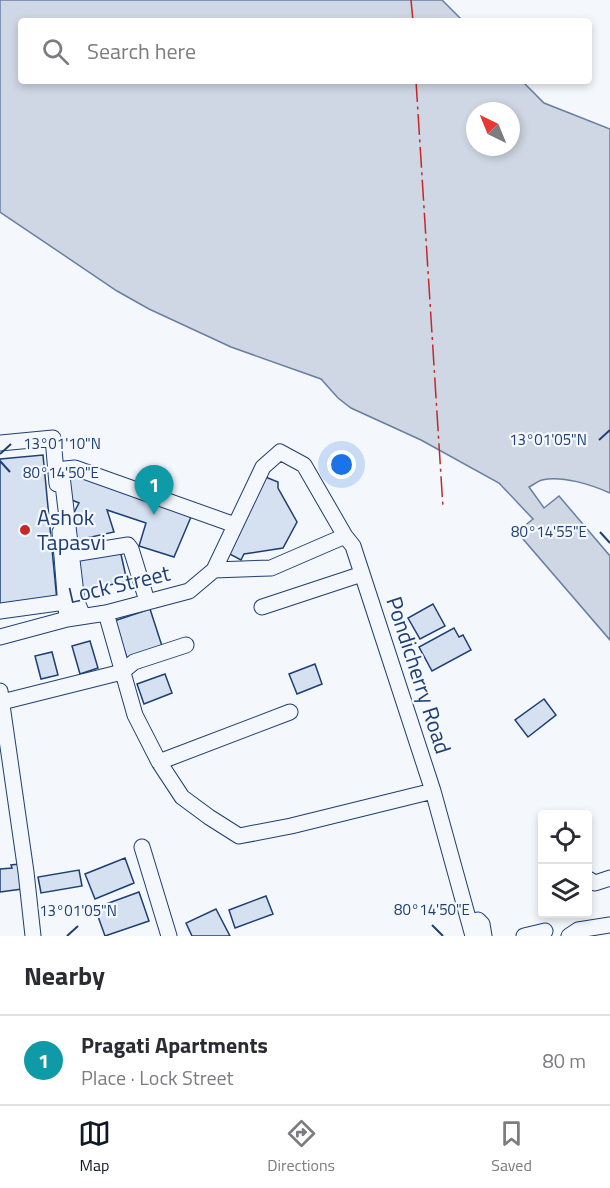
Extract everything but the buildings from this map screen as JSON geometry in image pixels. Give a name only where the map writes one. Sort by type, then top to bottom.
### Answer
[{"type":"street","points":[[0,443],[51,436],[54,440],[67,619]]},
{"type":"street","name":"Lock Street","points":[[0,637],[189,591],[214,570],[263,467],[280,452]]},
{"type":"street","name":"Pondicherry Road","points":[[280,452],[304,465],[353,546],[434,791],[471,929]]},
{"type":"street","points":[[82,616],[77,602],[62,476],[65,470],[75,468],[235,525]]},
{"type":"street","points":[[214,570],[271,568],[345,536]]},
{"type":"street","points":[[73,554],[128,545],[147,601]]},
{"type":"street","points":[[262,607],[362,574]]},
{"type":"street","points":[[0,611],[65,602]]},
{"type":"street","points":[[105,612],[135,715],[159,762],[182,796],[239,836],[291,826],[434,791]]},
{"type":"street","points":[[33,936],[1,696],[122,672],[134,662],[186,645]]},
{"type":"street","points":[[159,762],[290,712]]},
{"type":"street","points":[[142,847],[169,936]]},
{"type":"street","points":[[592,881],[595,883],[610,878]]},
{"type":"street","points":[[471,929],[478,920],[482,924],[484,936]]},
{"type":"street","points":[[569,936],[578,930],[610,925]]},
{"type":"street","points":[[524,936],[545,931]]},
{"type":"shaded area","points":[[0,0],[442,0],[460,18],[18,18],[18,84],[525,84],[544,103],[610,129],[610,493],[586,484],[559,479],[542,480],[529,487],[544,508],[559,496],[610,556],[610,640],[517,532],[533,519],[499,483],[421,440],[351,408],[338,398],[321,379],[231,347],[149,309],[117,291],[0,212]]},
{"type":"power","points":[[411,0],[413,18]]},
{"type":"power","points":[[416,84],[443,508]]},
{"type":"place","name":"Pragati Apartments","points":[[154,515]]},
{"type":"place","name":"Ashok Tapasvi","points":[[25,530]]}]
